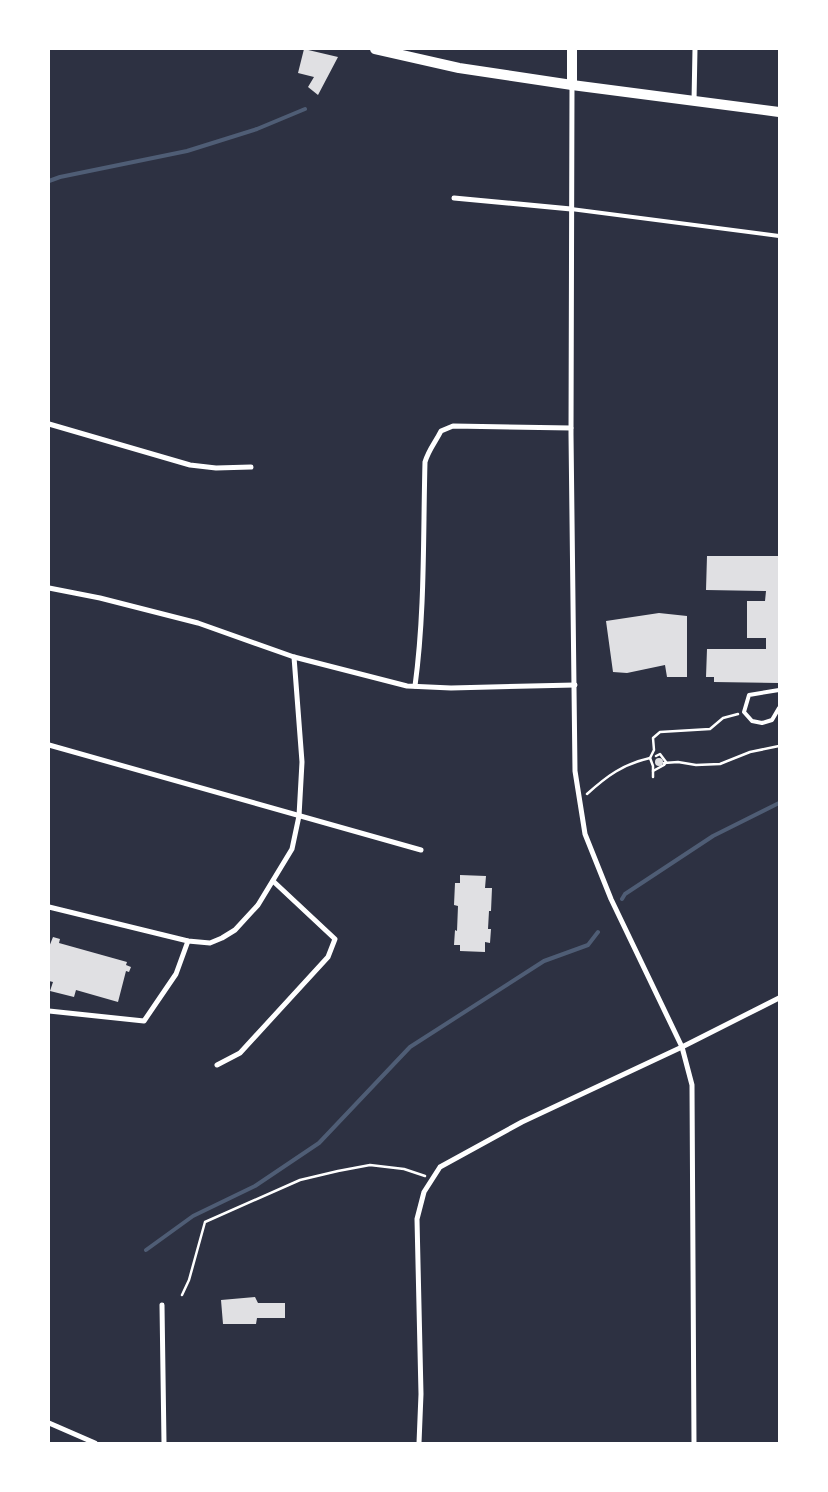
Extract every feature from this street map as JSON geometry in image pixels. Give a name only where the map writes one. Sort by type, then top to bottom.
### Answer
[{"type":"main road","points":[[375,49],[388,50],[459,68],[694,102],[779,112]]},
{"type":"main road","points":[[572,49],[572,85]]},
{"type":"street","points":[[694,102],[695,49]]},
{"type":"street","points":[[572,85],[571,428],[575,771],[586,834],[611,900],[682,1047],[692,1085],[694,1443]]},
{"type":"street","points":[[454,198],[571,209]]},
{"type":"street","points":[[49,424],[190,466],[216,468],[251,467]]},
{"type":"street","points":[[415,686],[420,635],[425,462],[429,447],[436,441],[441,431],[452,426],[571,428]]},
{"type":"street","points":[[49,588],[100,598],[198,623],[294,657],[415,686],[451,688],[575,685]]},
{"type":"street","points":[[49,907],[188,941],[210,943],[235,930],[258,905],[274,881],[292,848],[299,816],[302,762],[294,657]]},
{"type":"street","points":[[49,745],[421,850]]},
{"type":"street","points":[[217,1065],[240,1054],[328,957],[335,939],[274,881]]},
{"type":"street","points":[[49,1011],[144,1021],[176,974],[188,941]]},
{"type":"street","points":[[419,1443],[421,1394],[417,1219],[424,1192],[440,1167],[522,1122],[682,1047],[779,998]]},
{"type":"street","points":[[162,1306],[164,1443]]},
{"type":"street","points":[[49,1423],[95,1443]]},
{"type":"lane","points":[[571,209],[779,236]]},
{"type":"lane","points":[[779,690],[749,695],[744,712],[752,721],[762,723],[772,720],[779,708]]},
{"type":"path","points":[[656,756],[653,738],[660,732],[710,729],[723,718],[744,712]]},
{"type":"path","points":[[665,762],[696,765],[720,764],[750,752],[779,746]]},
{"type":"path","points":[[580,800],[617,770],[632,762],[660,754],[665,762]]},
{"type":"path","points":[[650,758],[652,761],[653,777]]},
{"type":"path","points":[[653,771],[664,765],[665,762]]},
{"type":"path","points":[[182,1295],[205,1222],[300,1180],[370,1165],[404,1169],[432,1178]]},
{"type":"building","points":[[304,49],[338,57],[318,95],[308,87],[314,77],[298,73]]},
{"type":"building","points":[[707,556],[779,556],[779,683],[714,682],[714,677],[706,677],[707,649],[766,649],[766,638],[747,638],[747,601],[765,601],[766,591],[706,590]]},
{"type":"building","points":[[659,613],[687,616],[687,677],[667,677],[665,665],[627,673],[613,672],[606,621]]},
{"type":"building","points":[[659,758],[663,762],[659,766],[655,762]]},
{"type":"building","points":[[460,875],[486,876],[485,888],[492,888],[488,929],[491,929],[490,943],[485,942],[485,952],[460,951],[460,945],[454,945],[455,930],[457,931],[458,906],[454,905],[455,883],[460,883]]},
{"type":"building","points":[[53,937],[60,939],[59,943],[127,962],[126,965],[131,967],[129,972],[126,971],[118,1002],[76,990],[74,997],[50,991],[53,982],[49,981],[49,947]]},
{"type":"building","points":[[255,1297],[258,1303],[285,1303],[285,1318],[257,1318],[256,1324],[223,1324],[221,1300]]},
{"type":"waterway","points":[[49,181],[60,177],[187,151],[257,129],[305,109]]},
{"type":"waterway","points":[[622,899],[625,894],[713,836],[779,803]]},
{"type":"waterway","points":[[146,1250],[193,1216],[255,1186],[319,1143],[410,1047],[544,961],[588,945],[598,932]]}]
